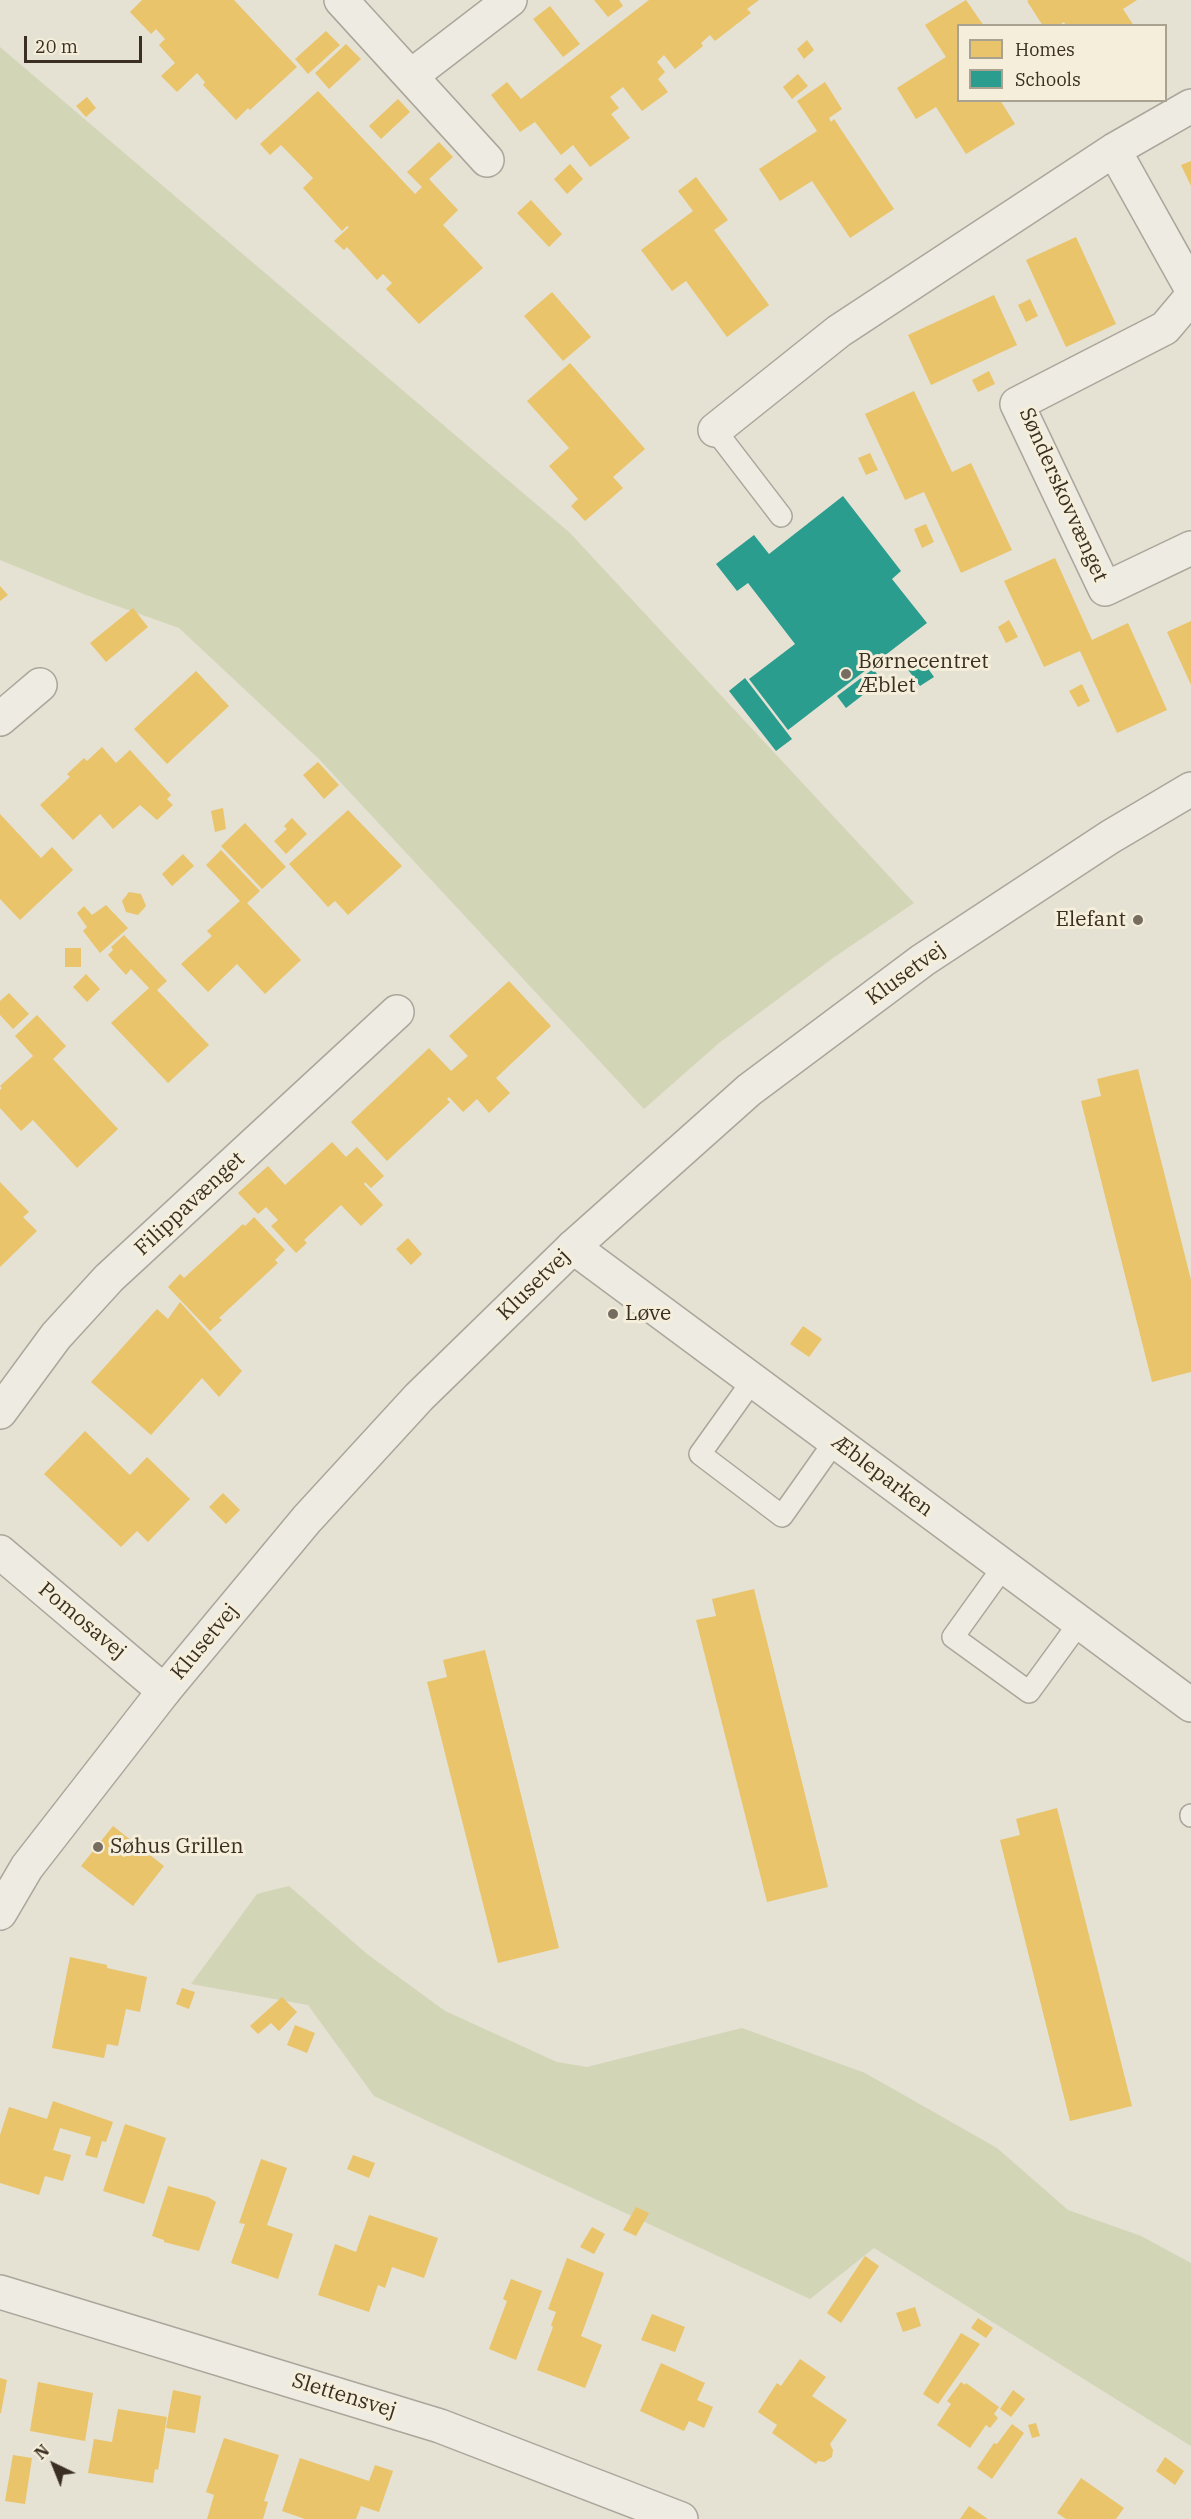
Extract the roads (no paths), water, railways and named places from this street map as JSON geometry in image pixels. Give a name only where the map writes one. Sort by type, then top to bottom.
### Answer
[{"type":"street","points":[[341,0],[487,160]]},
{"type":"street","points":[[411,76],[510,0]]},
{"type":"street","points":[[715,430],[839,331],[1114,150],[1191,106]]},
{"type":"street","points":[[1114,150],[1191,288]]},
{"type":"street","name":"Sønderskovvænget","points":[[1191,297],[1165,328],[1017,404],[1105,589],[1191,548]]},
{"type":"street","points":[[0,719],[40,685]]},
{"type":"street","name":"Klusetvej","points":[[0,1913],[27,1867],[164,1691],[307,1519],[411,1406],[573,1247],[749,1090],[923,960],[1110,837],[1191,789]]},
{"type":"street","name":"Filippavænget","points":[[0,1412],[56,1336],[109,1278],[397,1012]]},
{"type":"street","name":"Æbleparken","points":[[573,1247],[1191,1705]]},
{"type":"street","name":"Pomosavej","points":[[0,1552],[164,1691]]},
{"type":"street","name":"Slettensvej","points":[[0,2292],[440,2426],[681,2519]]},
{"type":"lane","points":[[715,430],[781,516]]},
{"type":"lane","points":[[753,1380],[700,1454],[782,1516],[834,1441]]},
{"type":"lane","points":[[1004,1566],[953,1637],[1029,1692],[1080,1622]]},
{"type":"place","name":"Børnecentret Æblet","points":[[846,674]]},
{"type":"place","name":"Elefant","points":[[1138,920]]},
{"type":"place","name":"Løve","points":[[613,1314]]},
{"type":"place","name":"Søhus Grillen","points":[[98,1847]]}]
